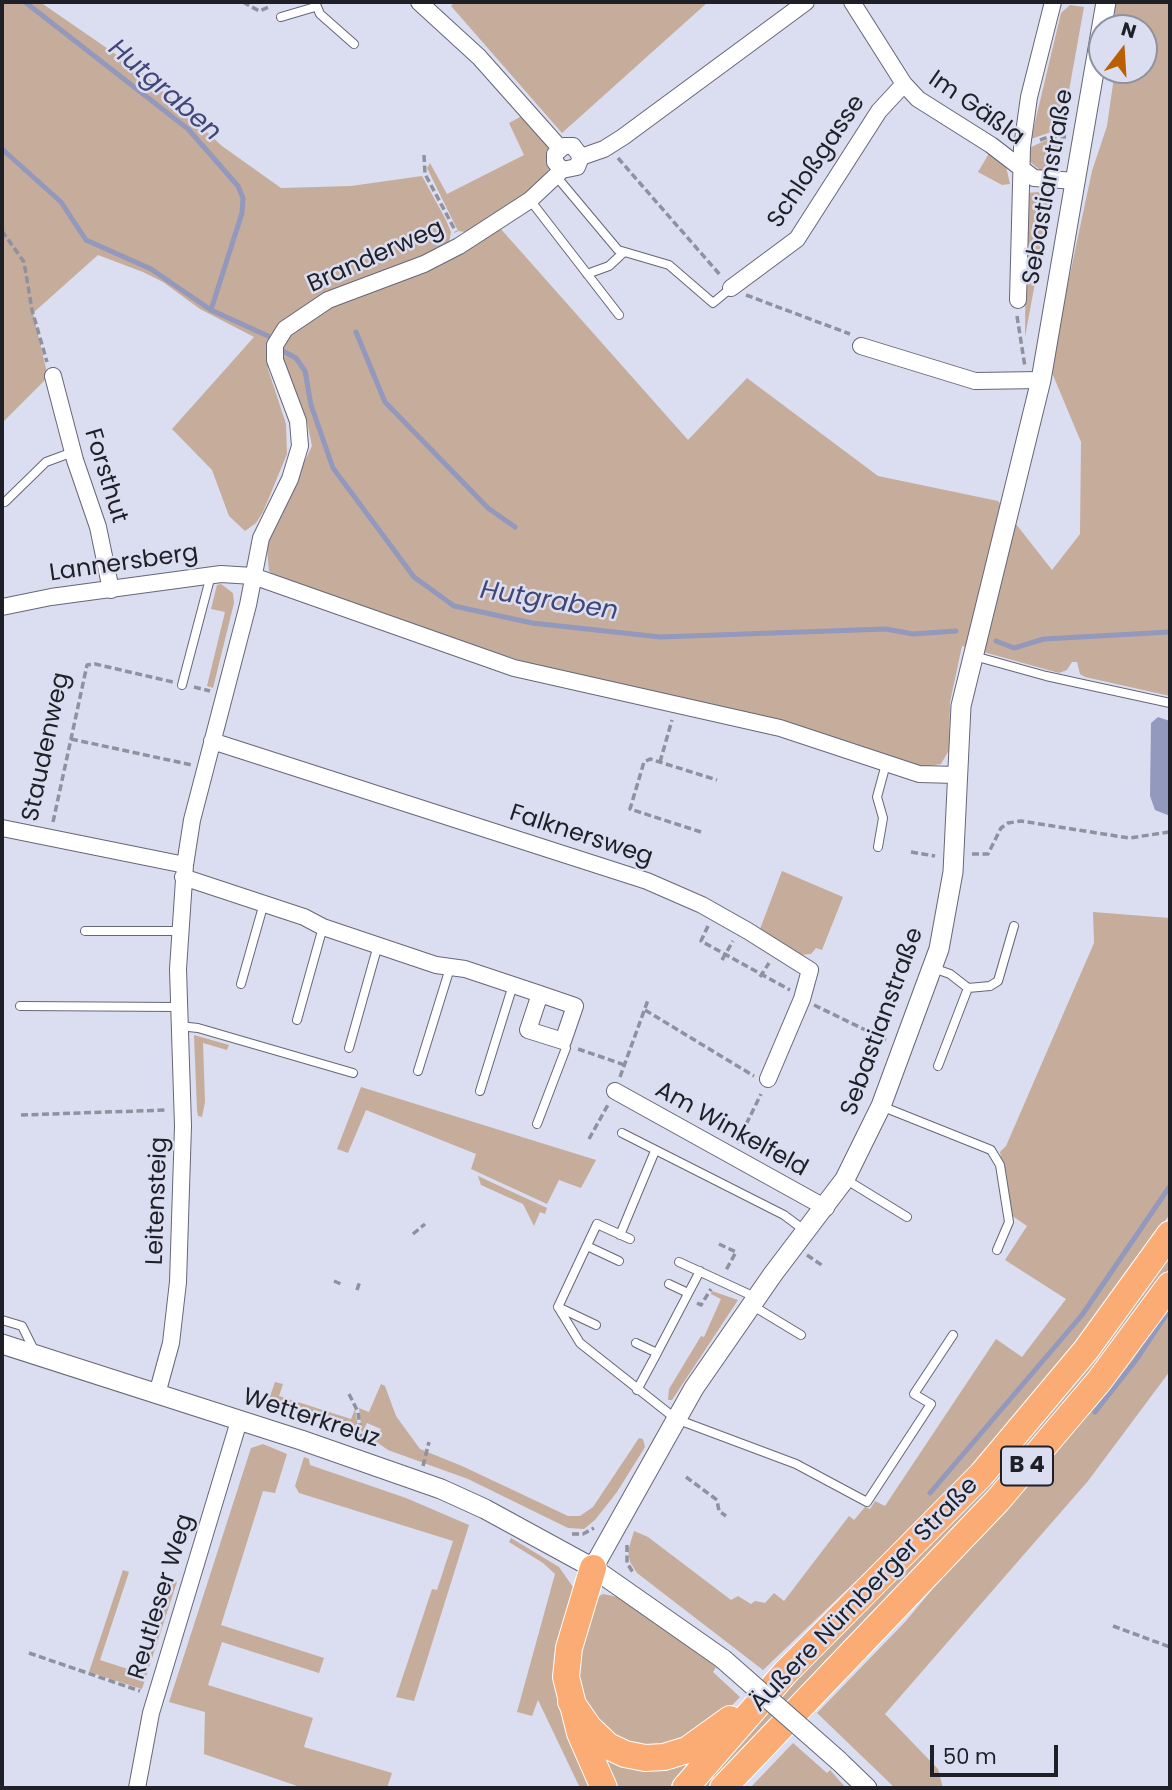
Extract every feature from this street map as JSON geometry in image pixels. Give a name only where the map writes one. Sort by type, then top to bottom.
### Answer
[{"type":"highway","name":"Äußere Nürnberger Straße","points":[[685,1788],[785,1673],[982,1474],[1086,1350],[1170,1234]]},
{"type":"highway","name":"Äußere Nürnberger Straße","points":[[723,1788],[1006,1490],[1099,1381],[1170,1285]]},
{"type":"highway","points":[[593,1567],[566,1660],[571,1702],[579,1733],[604,1788]]},
{"type":"highway","points":[[571,1702],[589,1728],[608,1746],[634,1757],[664,1757],[698,1744],[785,1673]]},
{"type":"highway","name":"B 4","points":[[735,1788],[766,1741]]},
{"type":"street","points":[[419,2],[479,57],[559,148]]},
{"type":"street","name":"Branderweg","points":[[253,576],[261,538],[290,479],[300,446],[298,421],[276,346],[295,321],[328,300],[424,264],[462,244],[530,200],[559,173],[573,170],[579,164],[580,157],[608,147],[806,2]]},
{"type":"street","name":"Im Gäßla","points":[[852,2],[904,84],[918,99],[991,145],[1034,178],[1075,181]]},
{"type":"street","name":"Sebastianstraße","points":[[1018,300],[1019,167],[1029,97],[1053,2]]},
{"type":"street","name":"Sebastianstraße","points":[[593,1567],[676,1419],[754,1302],[845,1179],[881,1106],[933,968],[946,917],[946,849],[957,775],[961,706],[1075,181],[1105,2]]},
{"type":"street","name":"Schloßgasse","points":[[731,288],[797,239],[879,111],[904,84]]},
{"type":"street","points":[[559,148],[573,146],[580,157]]},
{"type":"street","points":[[559,148],[555,158],[559,173]]},
{"type":"street","points":[[861,346],[960,378],[999,382],[1032,380]]},
{"type":"street","name":"Forsthut","points":[[53,376],[73,452],[98,527],[111,590]]},
{"type":"street","name":"Lannersberg","points":[[2,607],[211,575],[232,573],[253,576]]},
{"type":"street","points":[[253,576],[514,668],[780,727],[919,774],[957,775]]},
{"type":"street","name":"Leitensteig","points":[[157,1394],[171,1343],[188,1157],[178,1007],[179,931],[184,871],[212,741],[253,576]]},
{"type":"street","name":"Falknersweg","points":[[212,741],[648,881],[741,927],[810,971],[802,999],[767,1081]]},
{"type":"street","name":"Staudenweg","points":[[2,828],[184,871],[304,917],[323,927],[450,968],[465,969],[575,1006],[564,1043]]},
{"type":"street","points":[[540,994],[528,1030],[564,1043]]},
{"type":"street","name":"Am Winkelfeld","points":[[615,1091],[826,1208]]},
{"type":"street","name":"Wetterkreuz","points":[[2,1344],[441,1489],[485,1509],[593,1567],[723,1659],[867,1788]]},
{"type":"street","name":"Reutleser Weg","points":[[137,1788],[145,1738],[156,1696],[239,1421]]},
{"type":"lane","points":[[281,18],[315,5],[354,44]]},
{"type":"lane","points":[[559,173],[618,250],[669,265],[713,303],[731,288]]},
{"type":"lane","points":[[530,200],[620,316]]},
{"type":"lane","points":[[587,274],[609,266],[624,252]]},
{"type":"lane","points":[[5,502],[46,462],[73,452]]},
{"type":"lane","points":[[182,685],[211,575]]},
{"type":"lane","points":[[974,656],[1046,677],[1170,703]]},
{"type":"lane","points":[[878,847],[884,818],[877,797],[886,764]]},
{"type":"lane","points":[[241,984],[264,903]]},
{"type":"lane","points":[[933,968],[950,974],[968,988],[990,986],[998,981],[1014,926]]},
{"type":"lane","points":[[296,1020],[323,927]]},
{"type":"lane","points":[[85,931],[179,931]]},
{"type":"lane","points":[[349,1048],[378,945]]},
{"type":"lane","points":[[418,1071],[450,968]]},
{"type":"lane","points":[[480,1091],[513,985]]},
{"type":"lane","points":[[937,1066],[968,988]]},
{"type":"lane","points":[[20,1006],[178,1007]]},
{"type":"lane","points":[[179,1026],[198,1028],[353,1073]]},
{"type":"lane","points":[[537,1124],[564,1043]]},
{"type":"lane","points":[[881,1106],[991,1150],[1000,1166],[1009,1222],[997,1250]]},
{"type":"lane","points":[[622,1133],[784,1215],[808,1232]]},
{"type":"lane","points":[[620,1235],[655,1151]]},
{"type":"lane","points":[[845,1179],[907,1217]]},
{"type":"lane","points":[[558,1307],[597,1224],[630,1239]]},
{"type":"lane","points":[[587,1246],[619,1261]]},
{"type":"lane","points":[[679,1262],[754,1302],[801,1335]]},
{"type":"lane","points":[[637,1390],[700,1271]]},
{"type":"lane","points":[[669,1284],[688,1293]]},
{"type":"lane","points":[[558,1307],[596,1325]]},
{"type":"lane","points":[[558,1307],[580,1343],[676,1419],[796,1464],[867,1502],[931,1404],[914,1394],[953,1335]]},
{"type":"lane","points":[[2,1320],[22,1326],[36,1355]]},
{"type":"lane","points":[[636,1343],[657,1353]]},
{"type":"path","points":[[243,2],[259,11],[269,7]]},
{"type":"path","points":[[608,147],[731,288],[861,338],[861,346]]},
{"type":"path","points":[[424,155],[425,174],[462,244]]},
{"type":"path","points":[[2,231],[24,262],[33,313],[53,376]]},
{"type":"path","points":[[1018,300],[1017,319],[1025,366],[1032,380]]},
{"type":"path","name":"Staudenweg","points":[[50,838],[87,665],[95,664],[182,685]]},
{"type":"path","points":[[182,685],[224,694]]},
{"type":"path","points":[[660,762],[677,705]]},
{"type":"path","points":[[71,739],[206,769]]},
{"type":"path","points":[[701,832],[630,809],[644,762],[650,759],[717,780]]},
{"type":"path","points":[[911,852],[939,857],[946,849],[988,854],[1001,828],[1008,823],[1021,821],[1129,838],[1170,832]]},
{"type":"path","points":[[722,960],[741,927]]},
{"type":"path","name":"Am Winkelfeld","points":[[589,1139],[615,1091],[648,1000]]},
{"type":"path","points":[[645,1010],[767,1081],[731,1155]]},
{"type":"path","points":[[564,1043],[625,1065]]},
{"type":"path","points":[[21,1115],[183,1110]]},
{"type":"path","points":[[413,1234],[425,1224]]},
{"type":"path","points":[[719,1244],[736,1252],[722,1276]]},
{"type":"path","points":[[334,1281],[341,1284]]},
{"type":"path","points":[[357,1290],[360,1281]]},
{"type":"path","points":[[349,1394],[358,1412],[362,1442]]},
{"type":"path","points":[[422,1468],[429,1442]]},
{"type":"path","points":[[686,1477],[717,1500],[719,1511],[726,1516]]},
{"type":"path","points":[[611,1533],[628,1543],[627,1563],[641,1579]]},
{"type":"path","points":[[1112,1626],[1170,1647]]},
{"type":"path","points":[[29,1653],[156,1696]]},
{"type":"shaded area","points":[[2,2],[40,2],[143,73],[222,146],[281,188],[351,186],[422,176],[446,220],[451,232],[449,243],[413,261],[327,293],[289,318],[268,355],[268,369],[286,424],[287,454],[263,512],[256,523],[245,531],[229,516],[212,470],[172,429],[254,337],[200,309],[163,282],[143,272],[98,255],[33,313],[48,377],[2,423]]},
{"type":"shaded area","points":[[455,2],[708,2],[562,133],[451,6]]},
{"type":"shaded area","points":[[1114,2],[1170,2],[1170,696],[1085,677],[1080,674],[1077,662],[1072,662],[1067,670],[1059,673],[962,646],[950,702],[949,750],[941,764],[924,767],[782,721],[542,668],[282,580],[269,571],[267,548],[273,526],[312,446],[306,417],[279,350],[283,340],[315,314],[500,228],[688,440],[747,378],[878,476],[998,501],[1052,570],[1080,534],[1081,442],[1050,368],[1092,171],[1107,126],[1113,84],[1158,84],[1158,14],[1115,14]]},
{"type":"shaded area","points":[[1070,5],[1084,7],[1065,113],[1056,112],[1051,132],[1031,139],[1061,13]]},
{"type":"shaded area","points":[[522,116],[548,147],[551,165],[546,175],[535,188],[490,218],[465,232],[458,231],[427,168],[430,163],[447,194],[524,155],[509,123]]},
{"type":"shaded area","points":[[1051,138],[1062,141],[1058,170],[1040,170],[1028,160],[1029,148]]},
{"type":"shaded area","points":[[991,150],[1005,162],[1010,184],[1002,185],[978,172]]},
{"type":"shaded area","points":[[1052,191],[1025,337],[1026,193]]},
{"type":"shaded area","points":[[221,584],[233,593],[234,603],[213,688],[207,686],[225,612],[211,609],[217,585]]},
{"type":"shaded area","points":[[782,871],[843,897],[822,950],[816,948],[811,954],[800,955],[760,929]]},
{"type":"shaded area","points":[[1093,912],[1170,918],[1170,1214],[1057,1367],[948,1493],[763,1670],[637,1573],[630,1562],[628,1551],[634,1531],[648,1537],[731,1600],[738,1596],[751,1604],[755,1601],[765,1603],[774,1593],[784,1601],[849,1516],[854,1520],[865,1507],[870,1509],[875,1501],[885,1506],[996,1339],[1022,1357],[1066,1299],[1005,1260],[1027,1226],[1011,1215],[1000,1152],[1006,1146],[1094,943]]},
{"type":"shaded area","points":[[194,1035],[229,1045],[227,1050],[203,1043],[205,1102],[202,1117],[198,1116],[197,1110]]},
{"type":"shaded area","points":[[361,1087],[596,1160],[581,1188],[559,1180],[547,1204],[471,1169],[476,1154],[366,1110],[348,1153],[337,1149]]},
{"type":"shaded area","points":[[478,1176],[547,1208],[545,1214],[540,1212],[534,1226],[523,1204],[481,1185]]},
{"type":"shaded area","points":[[1170,1248],[1170,1267],[1147,1301],[1022,1457],[710,1788],[696,1788],[756,1720],[861,1614]]},
{"type":"shaded area","points":[[712,1291],[738,1300],[672,1400],[668,1400],[669,1389],[701,1336],[704,1337],[721,1299],[711,1294]]},
{"type":"shaded area","points":[[1170,1304],[1170,1371],[1088,1481],[885,1714],[938,1769],[943,1788],[895,1788],[817,1713],[905,1622]]},
{"type":"shaded area","points":[[275,1382],[283,1384],[279,1396],[351,1419],[355,1409],[359,1432],[268,1402]]},
{"type":"shaded area","points":[[381,1384],[385,1386],[396,1416],[420,1449],[568,1516],[580,1516],[593,1507],[639,1438],[643,1439],[645,1447],[617,1492],[595,1520],[584,1529],[568,1528],[468,1479],[388,1450],[375,1441],[381,1429],[367,1423],[362,1433],[359,1408],[369,1412]]},
{"type":"shaded area","points":[[263,1444],[287,1454],[275,1493],[263,1491],[221,1625],[324,1658],[319,1673],[222,1642],[208,1685],[313,1718],[304,1747],[392,1773],[387,1788],[303,1788],[204,1754],[205,1712],[169,1702],[251,1448]]},
{"type":"shaded area","points":[[304,1457],[309,1459],[310,1465],[406,1498],[469,1525],[414,1701],[396,1697],[432,1589],[437,1590],[453,1541],[299,1493],[295,1486]]},
{"type":"shaded area","points":[[511,1538],[559,1567],[573,1587],[554,1671],[555,1688],[566,1726],[597,1788],[580,1788],[538,1700],[532,1716],[517,1712],[555,1574],[543,1563],[509,1542]]},
{"type":"shaded area","points":[[123,1570],[129,1572],[100,1660],[140,1673],[171,1580],[177,1582],[142,1689],[89,1672]]},
{"type":"shaded area","points":[[603,1594],[618,1597],[716,1667],[713,1672],[740,1697],[714,1724],[681,1747],[623,1747],[584,1705],[577,1662],[598,1597]]},
{"type":"shaded area","points":[[793,1743],[827,1773],[830,1770],[846,1788],[750,1788]]},
{"type":"shaded area","points":[[602,1757],[696,1759],[671,1788],[613,1788]]},
{"type":"water","points":[[1158,717],[1170,721],[1170,816],[1155,810],[1150,796],[1151,723]]},
{"type":"waterway","name":"Hutgraben","points":[[25,2],[188,129],[238,186],[243,198],[242,213],[211,310]]},
{"type":"waterway","name":"Hutgraben","points":[[2,149],[61,202],[86,240],[151,269],[211,310],[268,336]]},
{"type":"waterway","points":[[356,332],[385,402],[488,508],[515,527]]},
{"type":"waterway","name":"Hutgraben","points":[[281,350],[296,358],[305,371],[311,405],[333,468],[414,577],[454,606],[532,623],[660,637],[886,629],[913,634],[956,631]]},
{"type":"waterway","name":"Hutgraben","points":[[996,641],[1014,648],[1044,639],[1170,632]]},
{"type":"waterway","points":[[930,1493],[1082,1315],[1170,1186]]},
{"type":"waterway","points":[[1095,1412],[1136,1360],[1170,1309]]}]
